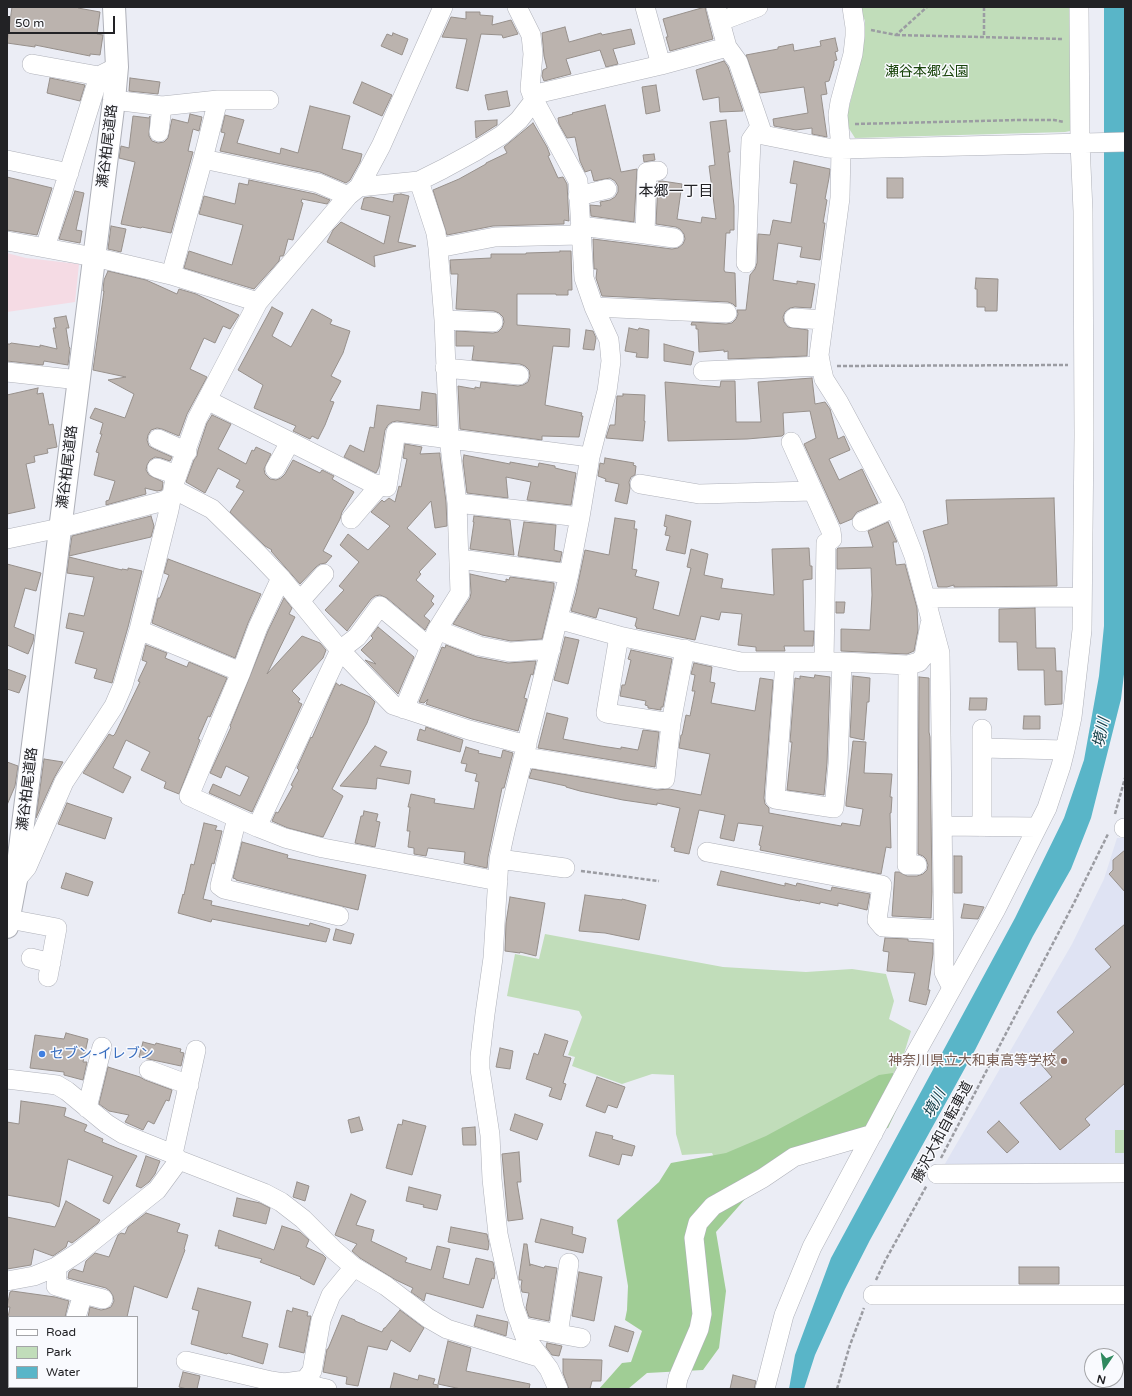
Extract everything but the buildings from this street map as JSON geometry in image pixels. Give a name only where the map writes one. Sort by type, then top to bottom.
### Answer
[{"type":"main road","name":"瀬谷柏尾道路","points":[[8,923],[16,880],[114,100],[108,72],[114,7]]},
{"type":"street","points":[[16,880],[27,867],[64,782],[114,706],[123,684],[139,630],[177,475],[197,419],[258,302],[354,192],[381,146],[443,7]]},
{"type":"street","points":[[517,7],[531,35],[533,54],[530,88],[534,100],[578,181],[584,278],[594,307],[609,340],[611,361],[607,391],[590,457],[570,574],[499,859],[493,958],[480,1057],[480,1069],[490,1134],[492,1179],[498,1234],[514,1307],[525,1338],[549,1369],[558,1389]]},
{"type":"street","points":[[645,7],[661,65]]},
{"type":"street","points":[[758,7],[719,14],[727,47],[738,62],[763,135],[828,148],[841,149],[1081,137],[1125,142]]},
{"type":"street","points":[[852,7],[856,27],[853,54],[840,102],[840,198],[820,355],[821,366],[824,379],[838,401],[895,508],[914,556],[940,653],[943,868],[942,930],[944,972],[952,988]]},
{"type":"street","points":[[765,1389],[784,1315],[812,1247],[912,1060],[995,911],[1036,827],[1047,808],[1065,750],[1072,717],[1081,638],[1082,597],[1083,211],[1079,7]]},
{"type":"street","points":[[203,159],[354,192],[419,181],[502,136],[519,120],[540,94],[661,65],[727,47]]},
{"type":"street","points":[[32,64],[108,72],[69,173],[45,248]]},
{"type":"street","points":[[114,100],[162,106],[218,100],[269,100]]},
{"type":"street","points":[[171,275],[218,100]]},
{"type":"street","points":[[159,132],[162,106]]},
{"type":"street","points":[[746,263],[751,140],[760,127]]},
{"type":"street","points":[[7,160],[69,173]]},
{"type":"street","points":[[645,234],[647,172],[658,171]]},
{"type":"street","points":[[404,709],[437,630],[460,593],[457,503],[449,438],[444,320],[438,248],[436,233],[419,181]]},
{"type":"street","points":[[578,196],[608,190]]},
{"type":"street","points":[[438,248],[495,237],[580,230],[645,234],[674,238]]},
{"type":"street","points":[[7,241],[94,257],[171,275],[258,302]]},
{"type":"street","points":[[594,307],[727,313]]},
{"type":"street","points":[[794,318],[824,320]]},
{"type":"street","points":[[444,320],[493,322]]},
{"type":"street","points":[[703,371],[821,366]]},
{"type":"street","points":[[445,368],[519,374]]},
{"type":"street","points":[[7,372],[79,380]]},
{"type":"street","points":[[208,400],[372,483],[387,487],[396,432],[590,457]]},
{"type":"street","points":[[158,439],[186,452]]},
{"type":"street","points":[[275,469],[290,442]]},
{"type":"street","points":[[785,662],[775,799],[834,808],[838,764],[826,543],[832,539],[831,531],[791,442]]},
{"type":"street","points":[[157,468],[177,475]]},
{"type":"street","points":[[640,484],[699,494],[813,491]]},
{"type":"street","points":[[351,519],[380,485]]},
{"type":"street","points":[[7,539],[60,528],[164,501],[179,492],[212,509],[281,578],[340,650],[393,705],[469,730],[525,751],[662,779],[685,649]]},
{"type":"street","points":[[457,503],[580,517]]},
{"type":"street","points":[[862,522],[895,508]]},
{"type":"street","points":[[460,559],[570,574]]},
{"type":"street","points":[[300,601],[324,574]]},
{"type":"street","points":[[281,578],[258,628],[189,796],[285,838],[323,848],[498,881]]},
{"type":"street","points":[[926,598],[1082,597]]},
{"type":"street","points":[[257,827],[340,650],[356,636],[380,606],[429,647]]},
{"type":"street","points":[[558,619],[619,636],[741,662],[833,662],[908,665],[919,662],[924,656],[931,621]]},
{"type":"street","points":[[139,630],[241,672]]},
{"type":"street","points":[[437,630],[479,646],[510,652],[551,650]]},
{"type":"street","points":[[619,636],[606,713],[671,723]]},
{"type":"street","points":[[908,665],[907,865],[918,865]]},
{"type":"street","points":[[982,729],[982,827]]},
{"type":"street","points":[[982,748],[1065,750]]},
{"type":"street","points":[[237,818],[220,886],[224,889],[339,916]]},
{"type":"street","points":[[942,826],[1036,827]]},
{"type":"street","points":[[707,852],[882,885],[877,920],[883,927],[942,930]]},
{"type":"street","points":[[499,859],[565,868]]},
{"type":"street","points":[[8,923],[57,928],[50,970],[32,958]]},
{"type":"street","points":[[87,1108],[102,1047]]},
{"type":"street","points":[[7,1281],[34,1276],[56,1266],[79,1252],[158,1190],[176,1157],[196,1050]]},
{"type":"street","points":[[149,1070],[189,1085]]},
{"type":"street","points":[[7,1079],[57,1085],[123,1134],[264,1192],[281,1202],[304,1219],[334,1250],[354,1267],[386,1286],[428,1318],[447,1329],[538,1356]]},
{"type":"street","points":[[676,1389],[678,1378],[699,1330],[702,1314],[694,1238],[698,1223],[712,1206],[763,1178],[794,1157],[873,1134]]},
{"type":"street","points":[[935,1172],[1125,1173]]},
{"type":"street","points":[[558,1334],[570,1263]]},
{"type":"street","points":[[56,1266],[58,1275],[56,1286],[103,1299]]},
{"type":"street","points":[[186,1361],[271,1381],[283,1386],[305,1380],[312,1371],[321,1320],[331,1295],[354,1267]]},
{"type":"street","points":[[872,1292],[1125,1295]]},
{"type":"street","points":[[76,1316],[83,1294]]},
{"type":"street","points":[[521,1327],[581,1338]]},
{"type":"street","points":[[305,1380],[318,1387],[327,1389]]},
{"type":"path","points":[[896,35],[927,7]]},
{"type":"path","points":[[984,7],[984,37]]},
{"type":"path","points":[[856,27],[896,35],[1052,38]]},
{"type":"path","points":[[839,125],[1054,120],[1081,137]]},
{"type":"path","points":[[821,366],[1083,365]]},
{"type":"path","name":"藤沢大和自転車道","points":[[837,1389],[850,1345],[885,1260],[935,1172],[1088,877],[1118,826],[1125,778]]},
{"type":"path","points":[[565,868],[659,881]]},
{"type":"shaded area","points":[[7,253],[26,258],[79,264],[75,302],[7,312]]},
{"type":"shaded area","name":"神奈川県立大和東高等学校","points":[[1117,838],[1125,838],[1125,1163],[1008,1164],[942,1169],[1072,944],[1104,879]]},
{"type":"green space","name":"瀬谷本郷公園","points":[[859,7],[1073,7],[1075,130],[1065,132],[855,138],[848,127],[847,115],[862,56],[865,35],[865,21]]},
{"type":"green space","points":[[545,934],[723,967],[806,972],[852,969],[886,974],[894,1001],[889,1019],[911,1031],[902,1060],[878,1097],[717,1163],[712,1153],[682,1155],[676,1134],[674,1075],[652,1074],[622,1084],[572,1066],[575,1057],[568,1055],[582,1017],[579,1011],[507,996],[515,954],[539,959]]},
{"type":"green space","points":[[893,1073],[900,1102],[888,1128],[832,1139],[753,1190],[716,1232],[726,1291],[719,1348],[703,1370],[647,1373],[628,1389],[599,1389],[622,1363],[631,1362],[642,1331],[625,1320],[628,1286],[617,1220],[659,1182],[671,1163],[726,1153],[766,1136],[879,1075]]},
{"type":"green space","points":[[1115,1130],[1125,1130],[1125,1153],[1115,1153]]},
{"type":"water","name":"境川","points":[[1104,7],[1125,7],[1125,666],[1121,699],[1091,818],[1071,869],[1033,936],[975,1050],[870,1240],[845,1289],[815,1355],[804,1389],[789,1389],[795,1355],[831,1258],[1015,918],[1064,818],[1084,760],[1099,676],[1104,626]]},
{"type":"place","name":"セブン-イレブン","points":[[42,1054]]},
{"type":"place","name":"神奈川県立大和東高等学校","points":[[1064,1061]]},
{"type":"district","name":"本郷一丁目","points":[[676,192]]}]
